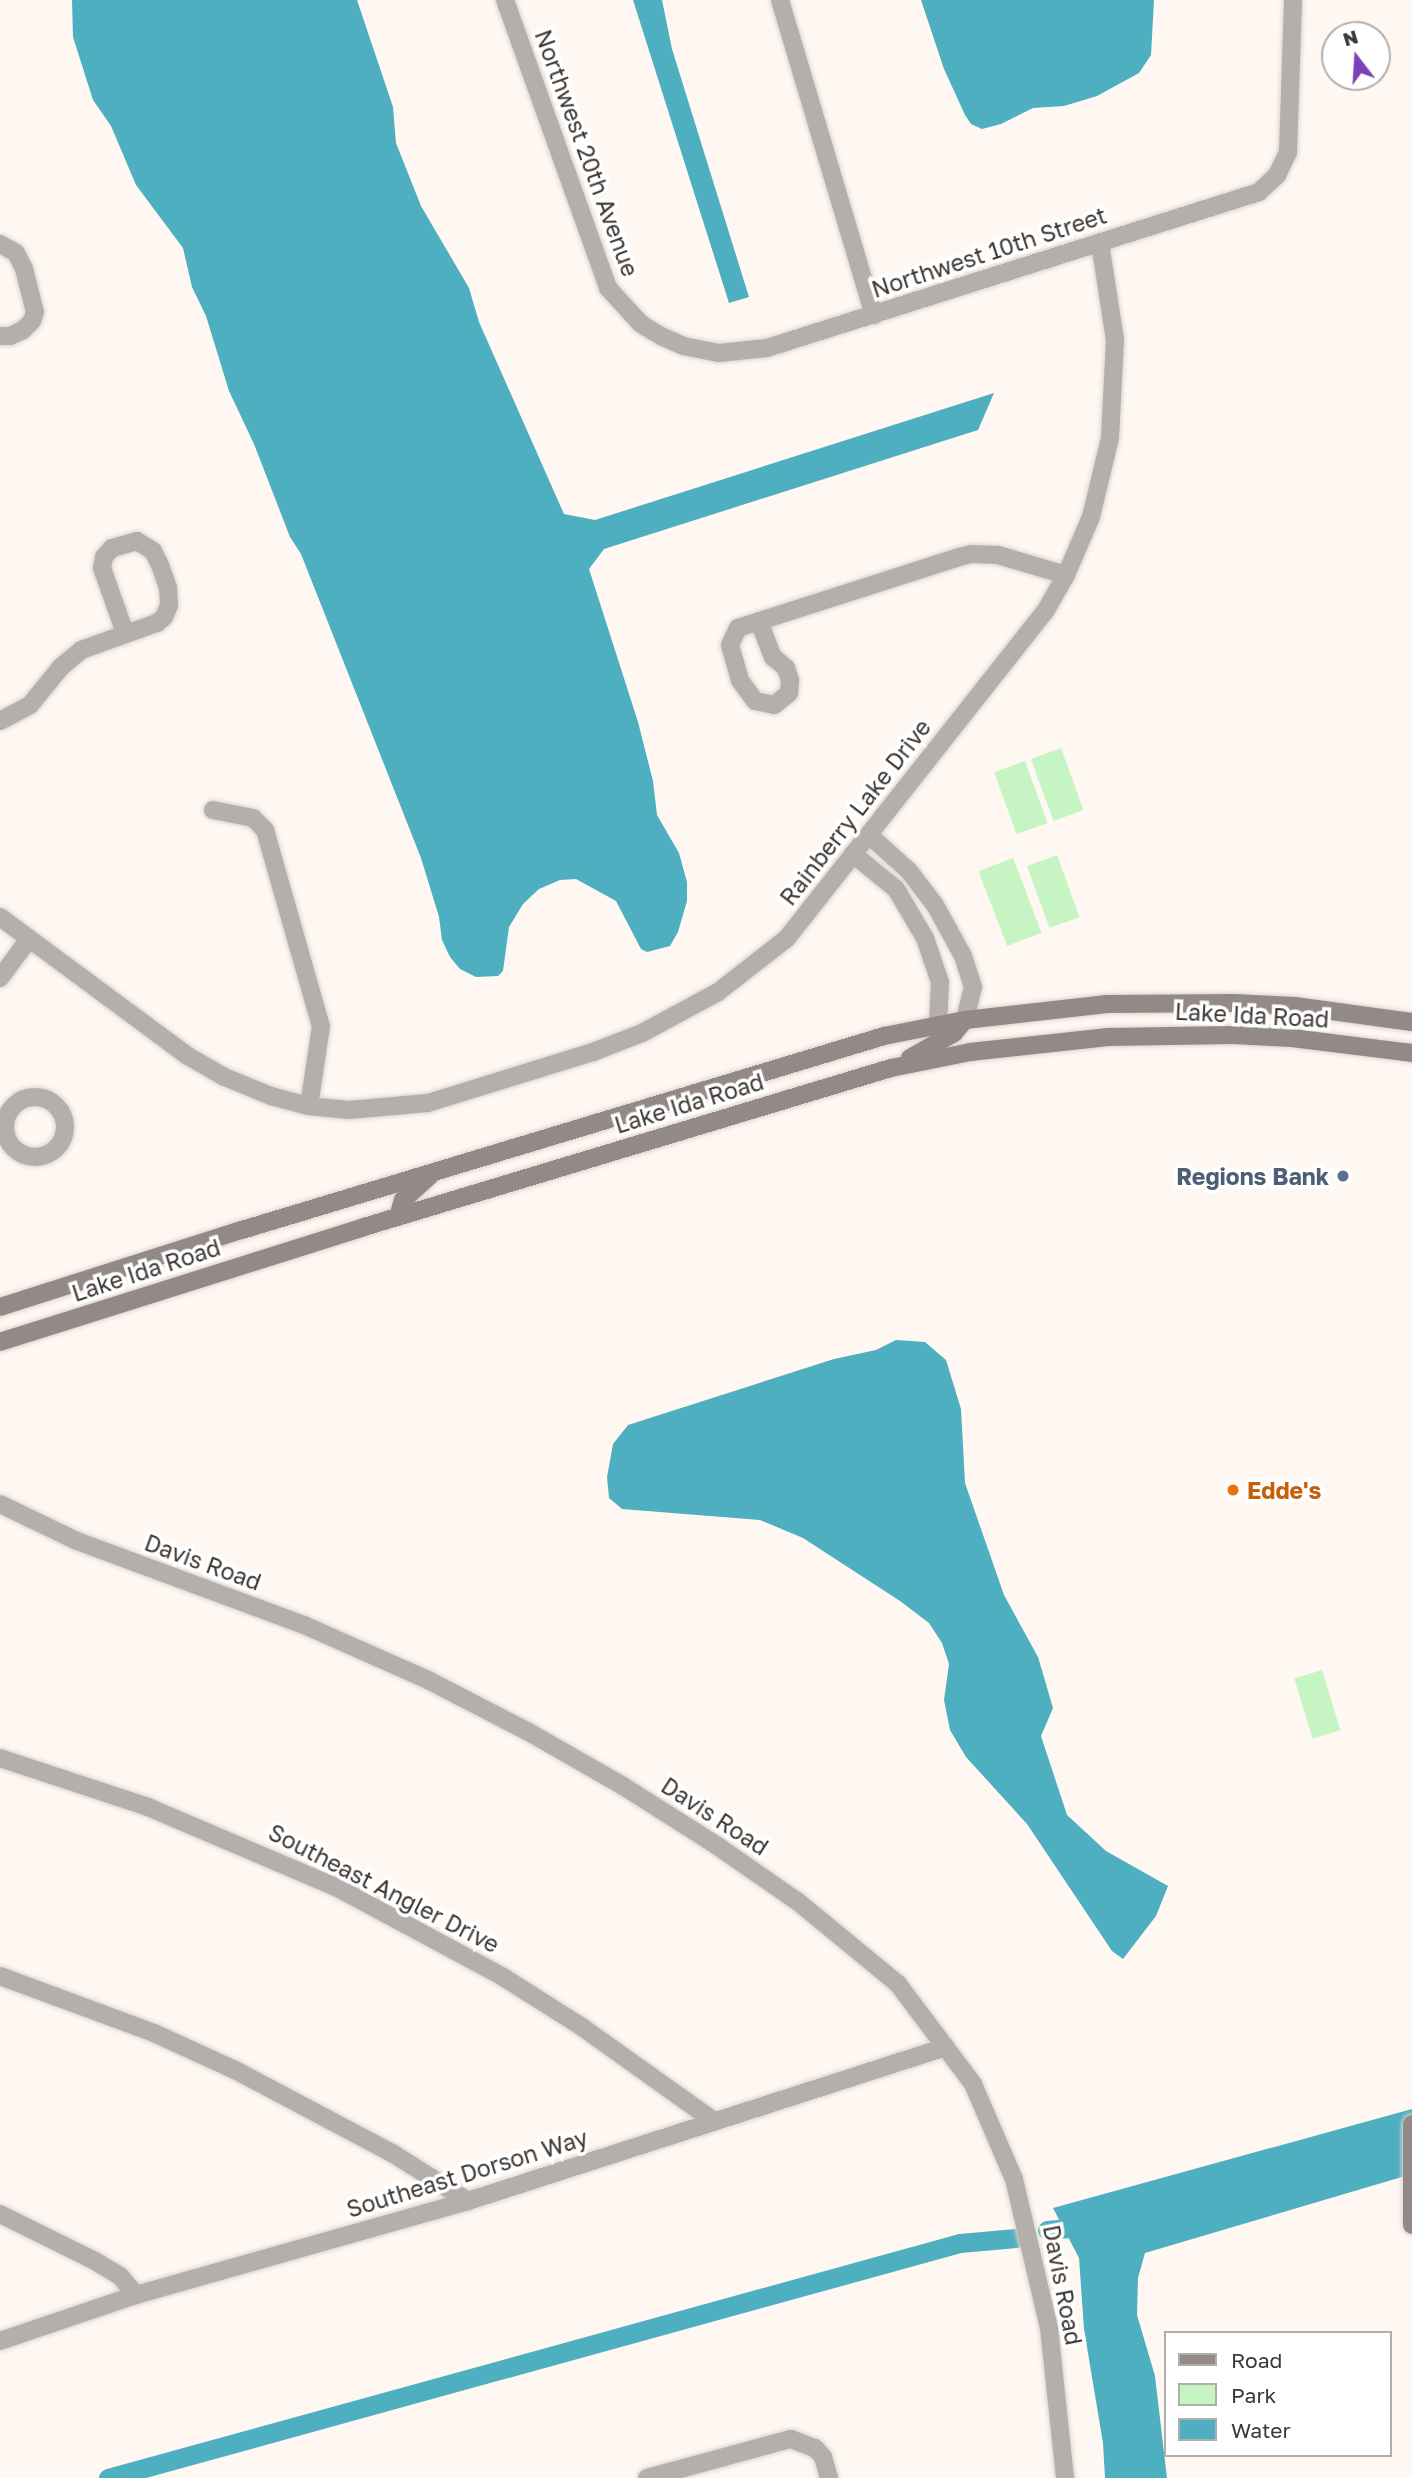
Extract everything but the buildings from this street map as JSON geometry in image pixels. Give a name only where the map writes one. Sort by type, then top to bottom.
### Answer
[{"type":"street","name":"Northwest 20th Avenue","points":[[505,0],[602,277],[623,307],[641,324],[683,346],[707,352]]},
{"type":"street","points":[[780,0],[874,315]]},
{"type":"street","name":"Northwest 10th Street","points":[[707,352],[744,353],[767,348],[1259,192],[1277,175],[1290,139],[1293,0]]},
{"type":"street","name":"Rainberry Lake Drive","points":[[0,917],[188,1056],[222,1076],[271,1096],[309,1106],[375,1110],[428,1103],[593,1052],[642,1033],[718,992],[786,938],[1046,610],[1066,575],[1091,517],[1111,438],[1115,340],[1100,243]]},
{"type":"street","points":[[0,244],[16,253],[24,270],[35,312],[32,321],[23,330],[10,337],[0,336]]},
{"type":"street","points":[[0,721],[20,714],[70,658],[81,650],[157,623],[164,617],[169,605],[168,588],[160,565],[153,551],[136,541],[112,548],[104,557],[102,568],[125,633]]},
{"type":"street","points":[[759,621],[773,657],[786,668],[790,680],[789,693],[774,705],[755,701],[740,680],[730,645],[738,628],[759,621],[972,554],[998,555],[1066,575]]},
{"type":"street","points":[[213,810],[253,818],[265,830],[321,1026],[309,1106]]},
{"type":"street","points":[[869,835],[909,871],[935,905],[963,956],[972,987],[965,1020],[941,1042],[891,1068]]},
{"type":"street","points":[[853,854],[896,889],[925,938],[940,982],[937,1025]]},
{"type":"street","points":[[0,978],[29,939]]},
{"type":"street","name":"Lake Ida Road","points":[[0,1307],[823,1052],[937,1025],[1107,1004],[1208,1002],[1295,1006],[1412,1022]]},
{"type":"street","name":"Lake Ida Road","points":[[0,1342],[398,1217],[891,1068],[970,1052],[1108,1037],[1292,1038],[1412,1053]]},
{"type":"street","points":[[398,1217],[403,1200],[438,1170]]},
{"type":"street","name":"Davis Road","points":[[0,1504],[78,1541],[304,1625],[394,1665],[527,1731],[611,1779],[716,1845],[859,1949],[898,1984],[973,2084],[1014,2179],[1049,2328],[1065,2478]]},
{"type":"street","name":"Southeast Angler Drive","points":[[0,1758],[159,1811],[253,1849],[422,1930],[537,1998],[659,2080],[715,2122]]},
{"type":"street","points":[[0,1976],[154,2033],[235,2070],[392,2153],[468,2201]]},
{"type":"street","name":"Southeast Dorson Way","points":[[0,2341],[136,2294],[468,2201],[946,2048]]},
{"type":"street","points":[[1412,2124],[1412,2224]]},
{"type":"street","points":[[0,2214],[95,2261],[120,2276],[136,2294]]},
{"type":"street","points":[[647,2478],[779,2441],[803,2442],[823,2457],[829,2478]]},
{"type":"green space","points":[[1061,748],[1084,810],[1054,821],[1031,759]]},
{"type":"green space","points":[[1025,761],[1048,823],[1017,834],[994,772]]},
{"type":"green space","points":[[1057,855],[1080,917],[1050,928],[1027,866]]},
{"type":"green space","points":[[1013,858],[1042,933],[1007,946],[978,871]]},
{"type":"green space","points":[[1322,1670],[1340,1730],[1313,1739],[1294,1678]]},
{"type":"water","points":[[72,0],[357,0],[393,107],[396,143],[421,206],[469,288],[479,322],[564,514],[595,520],[994,393],[978,430],[604,549],[589,569],[638,722],[653,781],[657,815],[679,853],[687,882],[687,901],[678,932],[670,946],[647,952],[641,949],[616,901],[576,879],[560,880],[539,889],[523,904],[509,927],[503,971],[498,976],[476,977],[460,969],[450,957],[442,940],[439,917],[421,858],[301,554],[290,537],[254,444],[229,391],[206,316],[192,287],[183,248],[136,185],[111,126],[93,100],[73,37]]},
{"type":"water","points":[[633,0],[662,0],[672,49],[749,297],[729,303]]},
{"type":"water","points":[[921,0],[1154,0],[1151,55],[1139,73],[1097,96],[1064,106],[1033,108],[1001,124],[982,129],[971,124],[965,115],[944,69]]},
{"type":"water","points":[[896,1340],[925,1342],[946,1360],[961,1409],[965,1483],[1004,1595],[1038,1657],[1053,1708],[1041,1736],[1067,1815],[1106,1851],[1168,1886],[1156,1916],[1123,1959],[1112,1951],[1027,1824],[966,1757],[950,1730],[944,1700],[949,1664],[942,1643],[929,1623],[803,1538],[760,1520],[622,1509],[609,1498],[607,1477],[613,1444],[628,1425],[834,1359],[876,1350]]},
{"type":"water","points":[[1412,2109],[1412,2174],[1145,2253],[1138,2278],[1137,2315],[1155,2376],[1167,2478],[1105,2478],[1103,2443],[1084,2329],[1079,2258],[1053,2208]]},
{"type":"waterway","points":[[1047,2230],[1091,2226]]},
{"type":"waterway","points":[[108,2478],[960,2243],[1016,2238]]},
{"type":"place","name":"Regions Bank","points":[[1343,1176]]},
{"type":"place","name":"Edde's","points":[[1233,1490]]}]
